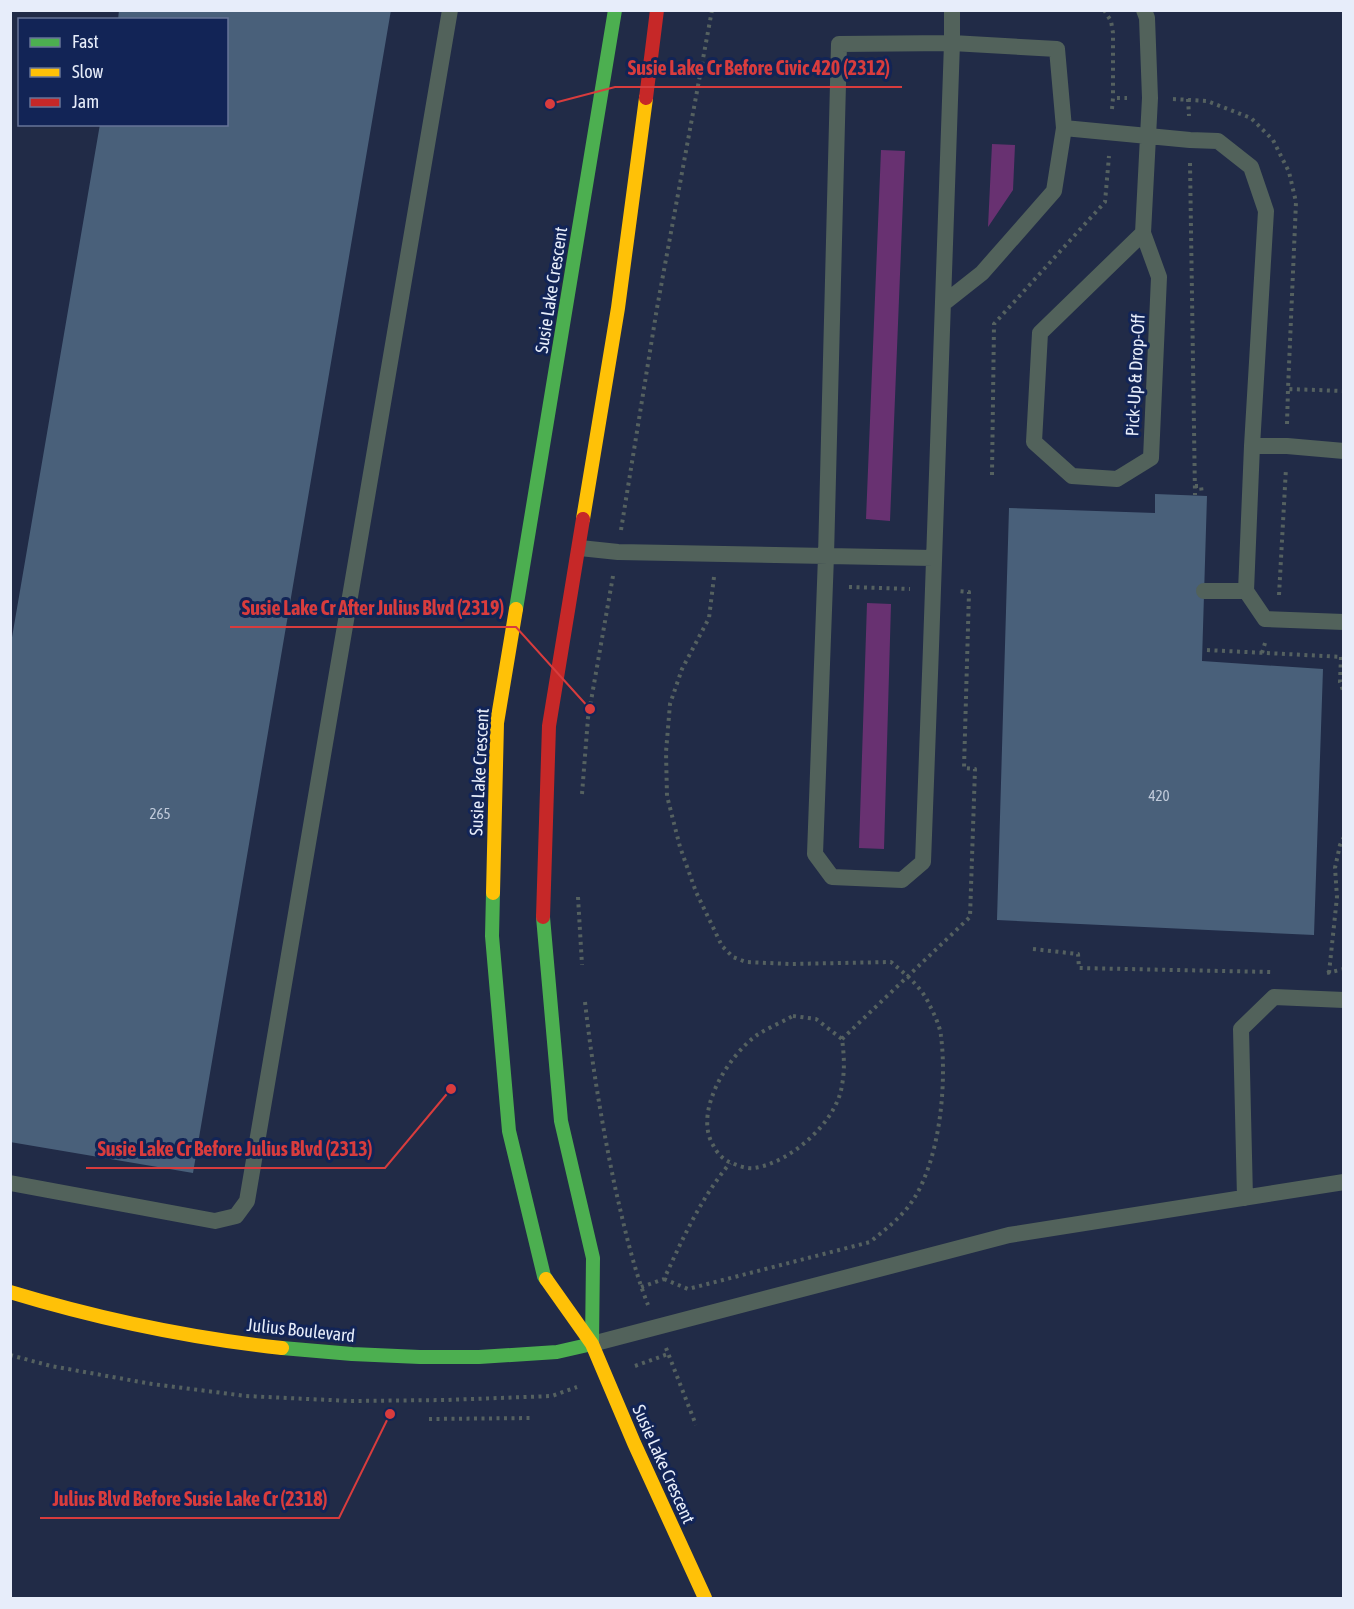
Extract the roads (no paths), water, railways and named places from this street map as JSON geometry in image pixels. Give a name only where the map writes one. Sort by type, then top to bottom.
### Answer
[{"type":"street","name":"Susie Lake Crescent","points":[[615,10],[497,723],[492,936],[509,1131],[544,1276],[592,1344],[705,1599]]},
{"type":"street","name":"Susie Lake Crescent","points":[[592,1344],[593,1258],[561,1122],[543,923],[549,726],[618,308],[657,10]]},
{"type":"street","name":"Julius Boulevard","points":[[10,1292],[137,1325],[246,1343],[315,1350],[372,1355],[467,1357],[558,1352],[592,1344]]},
{"type":"lane","points":[[10,1183],[216,1221],[236,1216],[247,1201],[450,10]]},
{"type":"lane","points":[[944,303],[982,273],[1054,190],[1064,129],[1056,49],[952,43],[839,44],[816,854],[832,877],[902,880],[923,862],[944,303],[952,43],[952,10]]},
{"type":"lane","points":[[1143,233],[1150,98],[1147,18],[1144,10]]},
{"type":"lane","points":[[1064,129],[1218,141],[1251,167],[1266,211],[1246,591],[1265,619],[1344,622]]},
{"type":"lane","name":"Pick-Up & Drop-Off","points":[[1143,233],[1159,277],[1150,458],[1117,479],[1072,476],[1034,442],[1040,333],[1143,233]]},
{"type":"lane","points":[[1252,446],[1287,446],[1344,451]]},
{"type":"lane","points":[[579,548],[618,552],[933,558]]},
{"type":"lane","points":[[1204,591],[1246,591]]},
{"type":"lane","points":[[1245,1198],[1241,1029],[1274,997],[1344,1000]]},
{"type":"lane","points":[[592,1344],[1009,1235],[1344,1182]]},
{"type":"place","name":"Susie Lake Cr Before Civic 420 (2312)","points":[[550,104]]},
{"type":"place","name":"Susie Lake Cr After Julius Blvd (2319)","points":[[590,709]]},
{"type":"place","name":"Susie Lake Cr Before Julius Blvd (2313)","points":[[451,1089]]},
{"type":"place","name":"Julius Blvd Before Susie Lake Cr (2318)","points":[[390,1414]]}]
